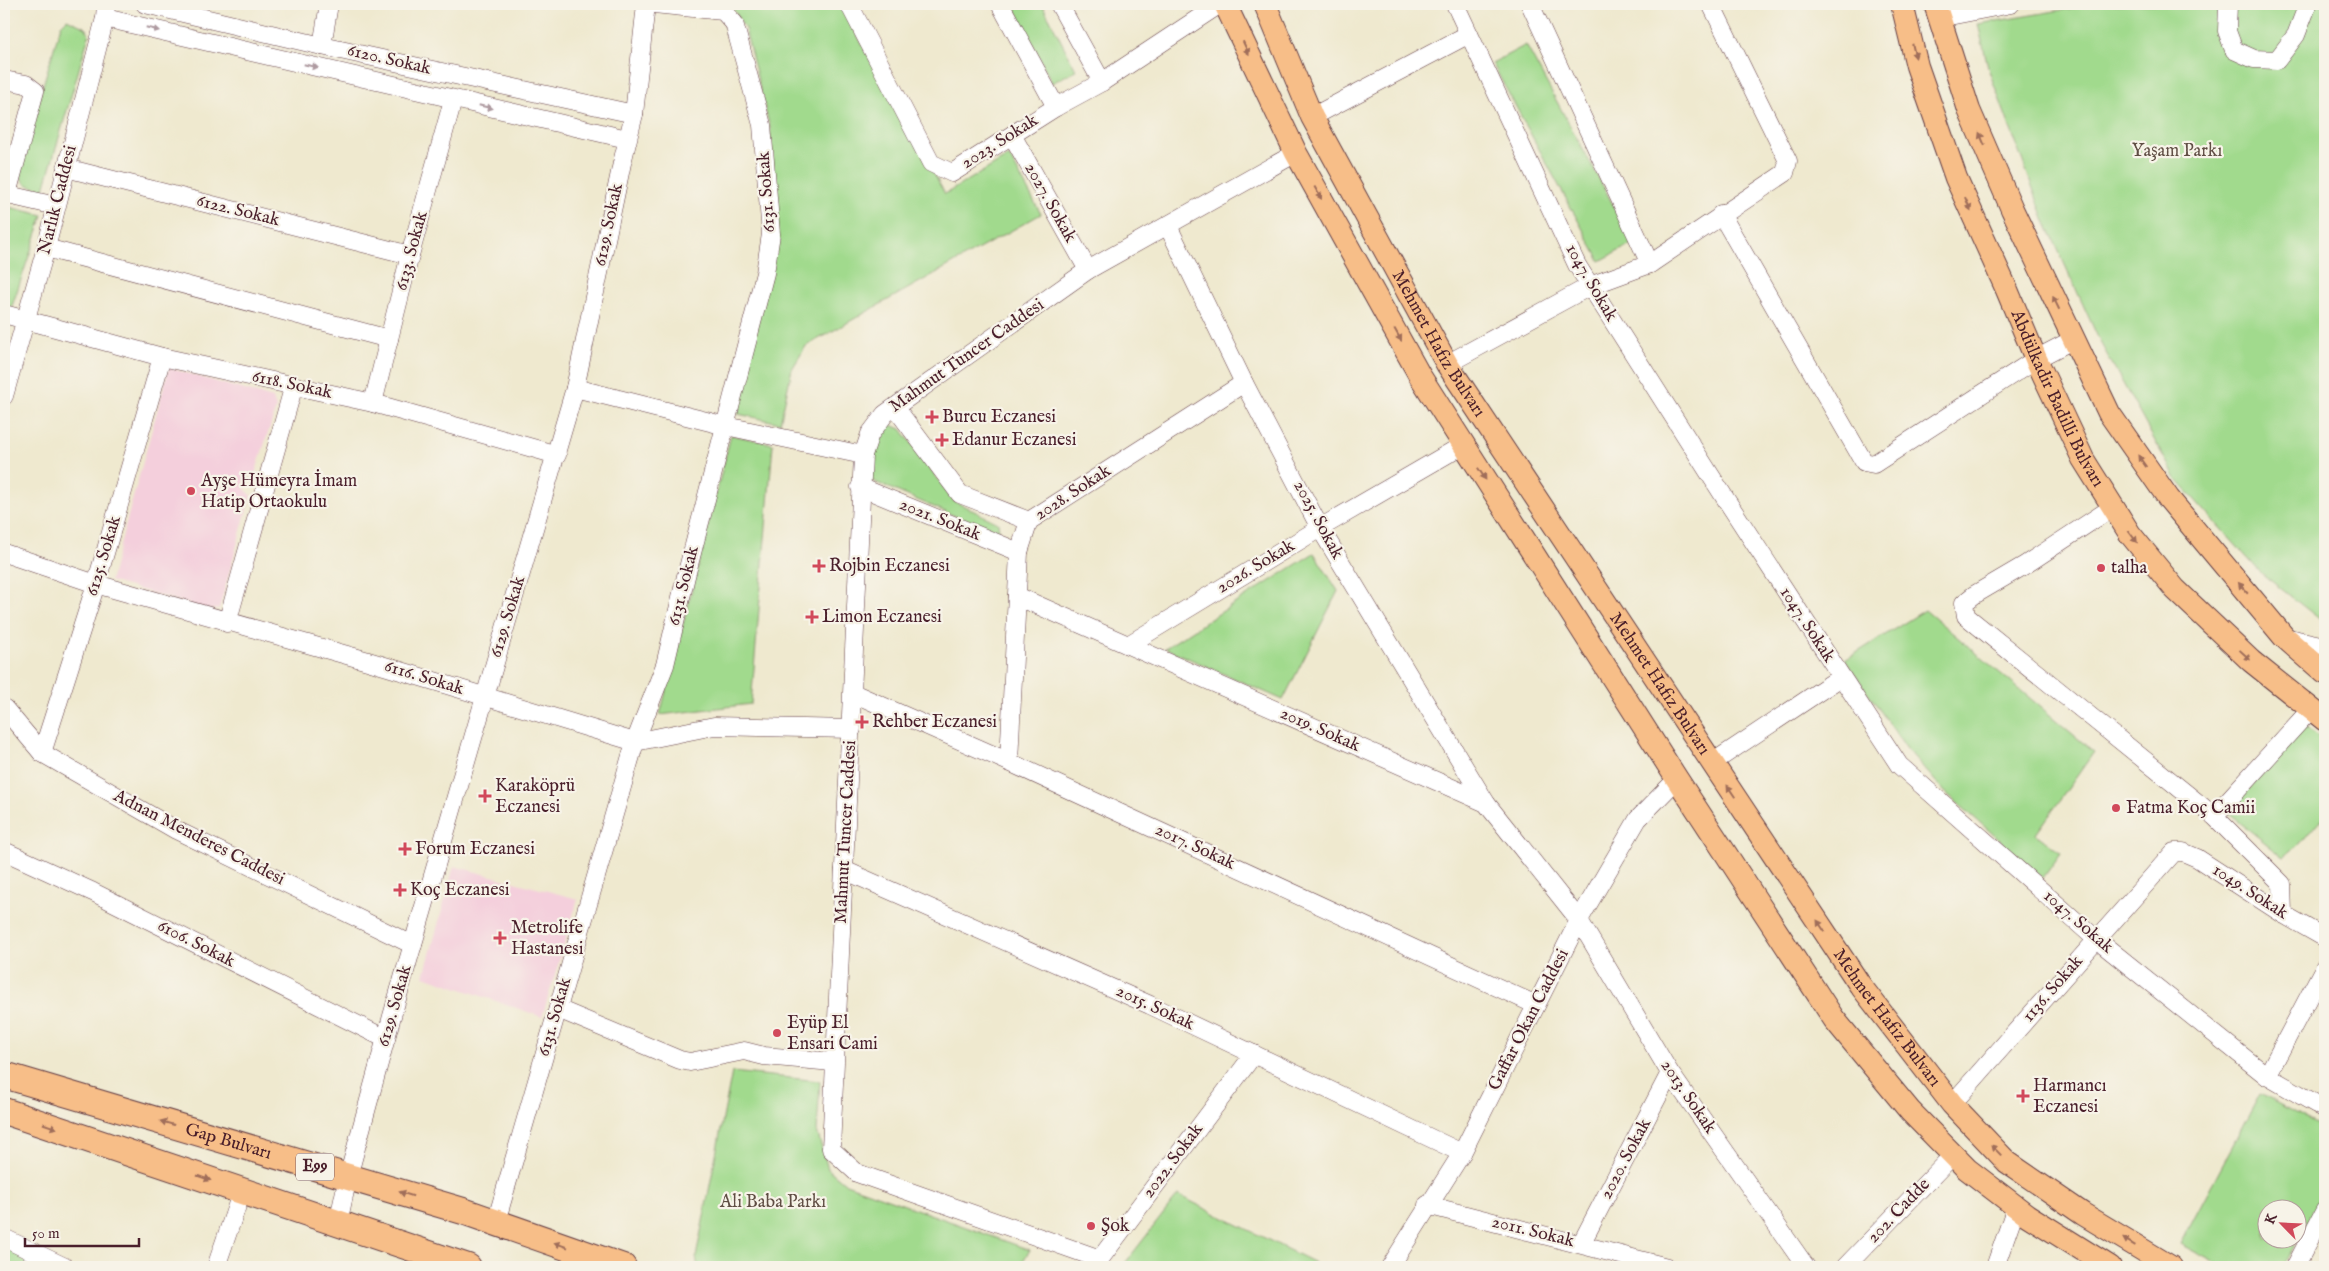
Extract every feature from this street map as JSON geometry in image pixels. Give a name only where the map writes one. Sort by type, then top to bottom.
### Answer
[{"type":"highway","name":"Gap Bulvarı","points":[[4,1075],[348,1176],[496,1222],[623,1267]]},
{"type":"highway","points":[[4,1111],[468,1267]]},
{"type":"main road","name":"Mehmet Hafız Bulvarı","points":[[1225,4],[1296,153],[1420,376],[1677,779],[1834,1019],[1910,1111],[1953,1155],[2016,1207],[2110,1267]]},
{"type":"main road","name":"Mehmet Hafız Bulvarı","points":[[1265,4],[1312,117],[1447,364],[1860,985],[1952,1104],[2007,1162],[2083,1214],[2171,1267]]},
{"type":"main road","name":"Abdülkadir Badilli Bulvarı","points":[[1902,4],[1917,66],[1956,178],[2007,290],[2036,360],[2083,459],[2130,534],[2175,589],[2251,661],[2318,714]]},
{"type":"main road","points":[[1937,11],[1969,110],[2012,209],[2109,413],[2169,499],[2284,637],[2325,673]]},
{"type":"street","name":"6120. Sokak","points":[[145,4],[322,46],[634,114]]},
{"type":"street","points":[[322,46],[328,4]]},
{"type":"street","name":"6129. Sokak","points":[[338,1223],[348,1176],[412,945],[484,696],[557,455],[575,388],[627,139],[634,114],[646,4]]},
{"type":"street","name":"6131. Sokak","points":[[496,1222],[635,742],[665,665],[686,576],[765,273],[771,234],[762,125],[734,23],[723,11],[654,4]]},
{"type":"street","name":"2023. Sokak","points":[[849,4],[931,163],[952,173],[1056,108],[1102,82],[1220,4]]},
{"type":"street","points":[[1000,4],[1056,108]]},
{"type":"street","points":[[1059,4],[1102,82]]},
{"type":"street","name":"1047. Sokak","points":[[1455,4],[1577,265],[1900,766],[2096,939],[2267,1076],[2325,1109]]},
{"type":"street","points":[[1530,4],[1650,264]]},
{"type":"street","points":[[1447,364],[1590,286],[1650,264],[1721,214],[1785,173],[1788,161],[1711,4]]},
{"type":"street","points":[[1937,11],[2010,4]]},
{"type":"street","points":[[2228,4],[2227,31],[2234,50],[2254,59],[2277,60],[2296,35],[2308,4]]},
{"type":"street","points":[[106,11],[453,100],[627,139]]},
{"type":"street","name":"Narlık Caddesi","points":[[4,396],[46,248],[106,11]]},
{"type":"street","points":[[1312,117],[1469,34]]},
{"type":"street","points":[[4,80],[26,84],[35,91],[5,194],[56,206]]},
{"type":"street","name":"6133. Sokak","points":[[373,403],[410,255],[453,100]]},
{"type":"street","name":"2027. Sokak","points":[[1012,135],[1088,270]]},
{"type":"street","name":"Mahmut Tuncer Caddesi","points":[[1096,1263],[857,1173],[831,1149],[833,1062],[852,729],[860,487],[863,456],[870,434],[885,414],[1088,270],[1296,153]]},
{"type":"street","name":"6122. Sokak","points":[[66,168],[410,255]]},
{"type":"street","points":[[1721,214],[1864,462],[1874,464],[2036,360],[2074,339]]},
{"type":"street","name":"2025. Sokak","points":[[1168,226],[1244,383],[1320,528],[1486,803]]},
{"type":"street","points":[[46,248],[389,339]]},
{"type":"street","name":"6118. Sokak","points":[[4,314],[162,357],[373,403],[557,455]]},
{"type":"street","name":"6125. Sokak","points":[[42,753],[96,584],[162,357]]},
{"type":"street","name":"2028. Sokak","points":[[1009,762],[1019,552],[1029,521],[1244,383]]},
{"type":"street","points":[[227,623],[294,385]]},
{"type":"street","points":[[575,388],[726,426],[863,456]]},
{"type":"street","points":[[895,407],[960,494],[1029,521]]},
{"type":"street","name":"2026. Sokak","points":[[1128,645],[1320,528],[1463,445]]},
{"type":"street","name":"2021. Sokak","points":[[860,487],[1019,552]]},
{"type":"street","points":[[2113,507],[2025,565],[1974,595],[1964,603],[1966,616],[2214,816],[2282,884],[2283,914]]},
{"type":"street","name":"6116. Sokak","points":[[4,553],[96,584],[484,696],[635,742],[714,726],[852,729]]},
{"type":"street","name":"2019. Sokak","points":[[1018,596],[1486,803],[1579,920]]},
{"type":"street","points":[[2284,637],[2325,646]]},
{"type":"street","points":[[1712,763],[1841,677]]},
{"type":"street","name":"2017. Sokak","points":[[853,693],[1009,762],[1536,1005]]},
{"type":"street","name":"Adnan Menderes Caddesi","points":[[4,708],[42,753],[176,830],[412,945]]},
{"type":"street","points":[[2214,816],[2318,714]]},
{"type":"street","name":"Gaffar Okan Caddesi","points":[[1390,1267],[1427,1205],[1462,1153],[1579,920],[1638,819],[1677,779]]},
{"type":"street","name":"6106. Sokak","points":[[4,851],[93,892],[386,1039]]},
{"type":"street","name":"1136. Sokak","points":[[1952,1104],[2174,852]]},
{"type":"street","name":"1049. Sokak","points":[[2174,852],[2183,852],[2197,858],[2283,914],[2325,938]]},
{"type":"street","name":"2015. Sokak","points":[[844,870],[1150,1005],[1462,1153]]},
{"type":"street","name":"2013. Sokak","points":[[1579,920],[1670,1073],[1806,1267]]},
{"type":"street","points":[[2267,1076],[2325,966]]},
{"type":"street","points":[[558,1009],[680,1060],[690,1062],[744,1051],[764,1056],[833,1062]]},
{"type":"street","name":"2022. Sokak","points":[[1096,1263],[1254,1054]]},
{"type":"street","name":"2020. Sokak","points":[[1581,1244],[1670,1073]]},
{"type":"street","name":"202. Cadde","points":[[1845,1267],[1953,1155]]},
{"type":"street","points":[[216,1267],[242,1191]]},
{"type":"street","name":"2011. Sokak","points":[[1427,1205],[1667,1267]]},
{"type":"street","points":[[1995,1267],[2016,1207]]},
{"type":"street","points":[[2295,1267],[2325,1210]]},
{"type":"street","points":[[4,1238],[64,1267]]},
{"type":"shaded area","name":"Ayşe Hümeyra İmam Hatip Ortaokulu","points":[[169,368],[273,398],[276,408],[255,474],[245,475],[243,487],[251,495],[219,609],[210,610],[110,581]]},
{"type":"shaded area","name":"Metrolife Hastanesi","points":[[454,866],[578,899],[542,1017],[424,976]]},
{"type":"green space","points":[[723,4],[840,4],[945,194],[1009,156],[1041,214],[806,346],[792,369],[780,423],[738,414],[776,234],[770,128],[745,29],[731,5]]},
{"type":"green space","points":[[1013,4],[1042,4],[1076,70],[1052,83]]},
{"type":"green space","name":"Yaşam Parkı","points":[[2097,4],[2325,4],[2325,619],[2317,617],[2261,573],[2176,479],[2100,342],[2045,221],[1989,71],[1978,24]]},
{"type":"green space","points":[[67,19],[86,28],[89,35],[44,189],[32,187],[23,181],[19,165],[61,25]]},
{"type":"green space","points":[[1526,45],[1634,243],[1600,261],[1492,63]]},
{"type":"green space","points":[[4,206],[43,215],[10,312],[4,310]]},
{"type":"green space","points":[[889,424],[901,429],[954,501],[998,523],[999,530],[995,533],[868,479],[876,437]]},
{"type":"green space","points":[[731,435],[773,444],[751,704],[660,715]]},
{"type":"green space","points":[[1314,553],[1338,591],[1283,700],[1165,648]]},
{"type":"green space","points":[[1925,610],[2094,752],[2036,834],[2061,853],[2043,878],[1945,792],[1907,749],[1845,660]]},
{"type":"green space","points":[[2305,725],[2325,741],[2325,814],[2298,846],[2283,857],[2228,813]]},
{"type":"green space","name":"Ali Baba Parkı","points":[[732,1072],[820,1081],[817,1131],[828,1169],[846,1184],[1030,1250],[1019,1267],[698,1267],[696,1257]]},
{"type":"green space","points":[[2260,1094],[2325,1129],[2325,1194],[2306,1226],[2306,1198],[2256,1198],[2256,1248],[2293,1248],[2282,1267],[2223,1267],[2180,1244]]},
{"type":"green space","points":[[1178,1195],[1323,1267],[1122,1267]]},
{"type":"green space","points":[[4,1246],[47,1267],[4,1267]]},
{"type":"place","name":"Burcu Eczanesi","points":[[932,417]]},
{"type":"place","name":"Edanur Eczanesi","points":[[942,440]]},
{"type":"place","name":"Ayşe Hümeyra İmam Hatip Ortaokulu","points":[[191,491]]},
{"type":"place","name":"Rojbin Eczanesi","points":[[819,566]]},
{"type":"place","name":"talha","points":[[2101,568]]},
{"type":"place","name":"Limon Eczanesi","points":[[812,617]]},
{"type":"place","name":"Rehber Eczanesi","points":[[862,722]]},
{"type":"place","name":"Karaköprü Eczanesi","points":[[485,796]]},
{"type":"place","name":"Fatma Koç Camii","points":[[2116,808]]},
{"type":"place","name":"Forum Eczanesi","points":[[405,849]]},
{"type":"place","name":"Koç Eczanesi","points":[[400,890]]},
{"type":"place","name":"Metrolife Hastanesi","points":[[500,938]]},
{"type":"place","name":"Eyüp El Ensari Cami","points":[[777,1033]]},
{"type":"place","name":"Harmancı Eczanesi","points":[[2023,1096]]},
{"type":"place","name":"Şok","points":[[1091,1226]]}]
